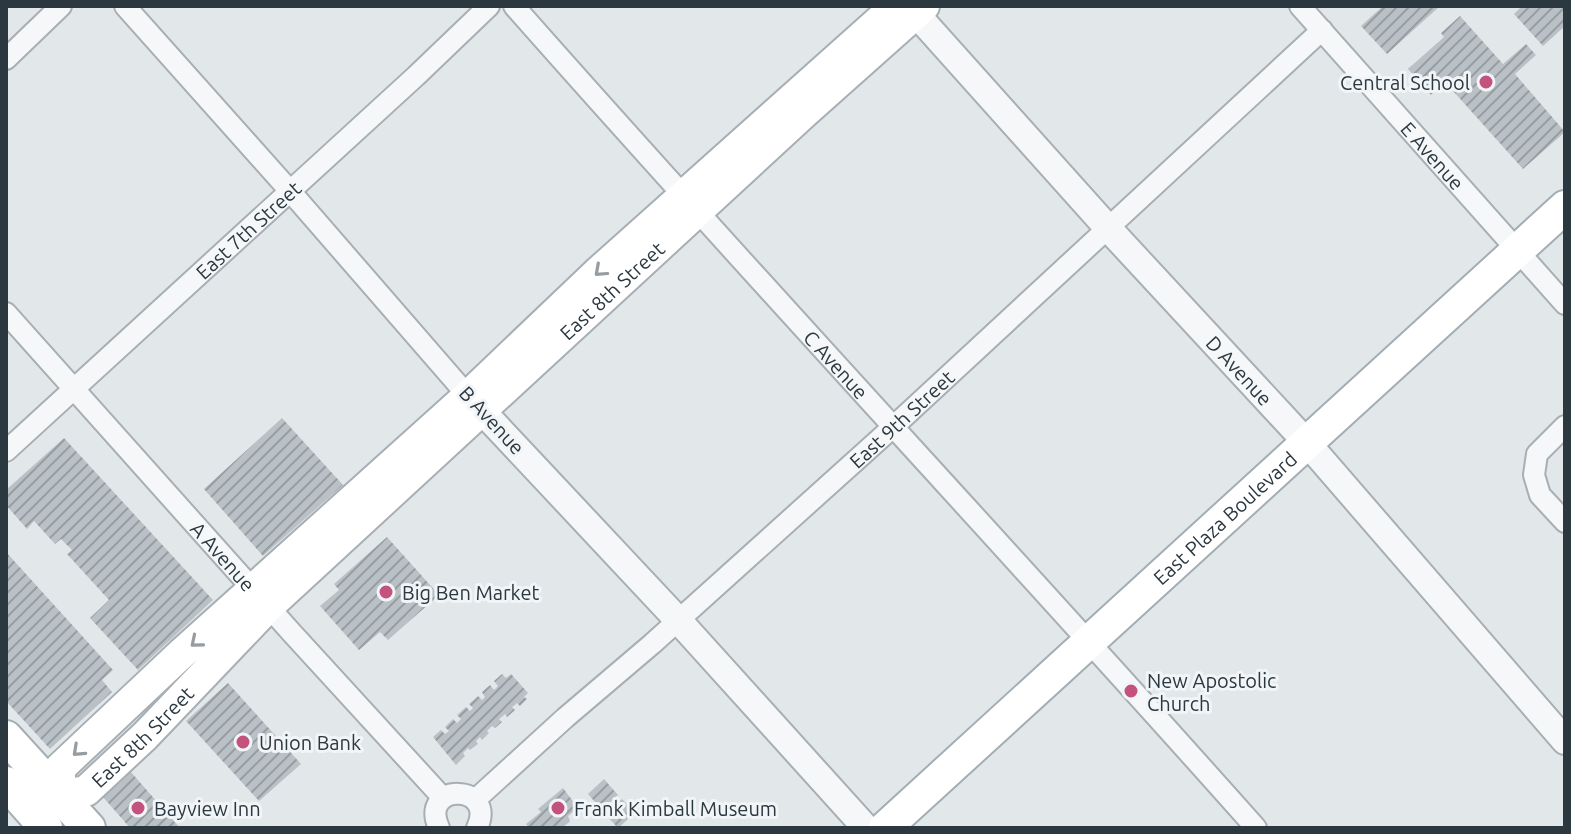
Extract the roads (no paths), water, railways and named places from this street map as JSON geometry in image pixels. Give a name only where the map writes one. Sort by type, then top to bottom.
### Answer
[{"type":"main road","name":"East 8th Street","points":[[42,817],[86,791],[145,736],[230,645],[262,598],[911,8]]},
{"type":"main road","name":"East Plaza Boulevard","points":[[885,828],[1565,207]]},
{"type":"main road","points":[[6,737],[42,817]]},
{"type":"main road","points":[[6,783],[42,817],[89,828]]},
{"type":"street","points":[[6,59],[61,6]]},
{"type":"street","name":"B Avenue","points":[[125,6],[476,403],[866,828]]},
{"type":"street","name":"East 7th Street","points":[[6,451],[489,6]]},
{"type":"street","name":"C Avenue","points":[[514,6],[1256,828]]},
{"type":"street","name":"E Avenue","points":[[1300,6],[1565,304]]},
{"type":"street","name":"D Avenue","points":[[911,8],[1107,227],[1308,444],[1565,741]]},
{"type":"street","name":"East 9th Street","points":[[475,800],[893,427],[1322,30]]},
{"type":"street","name":"A Avenue","points":[[6,313],[443,798]]},
{"type":"street","points":[[1565,426],[1537,454],[1534,475],[1540,495],[1565,522]]},
{"type":"street","points":[[439,828],[435,811],[443,798],[463,793],[475,800],[481,812],[479,827]]},
{"type":"place","name":"Central School","points":[[1486,82]]},
{"type":"place","name":"Big Ben Market","points":[[386,592]]},
{"type":"place","name":"New Apostolic Church","points":[[1131,691]]},
{"type":"place","name":"Union Bank","points":[[243,742]]},
{"type":"place","name":"Bayview Inn","points":[[138,808]]},
{"type":"place","name":"Frank Kimball Museum","points":[[558,808]]}]
